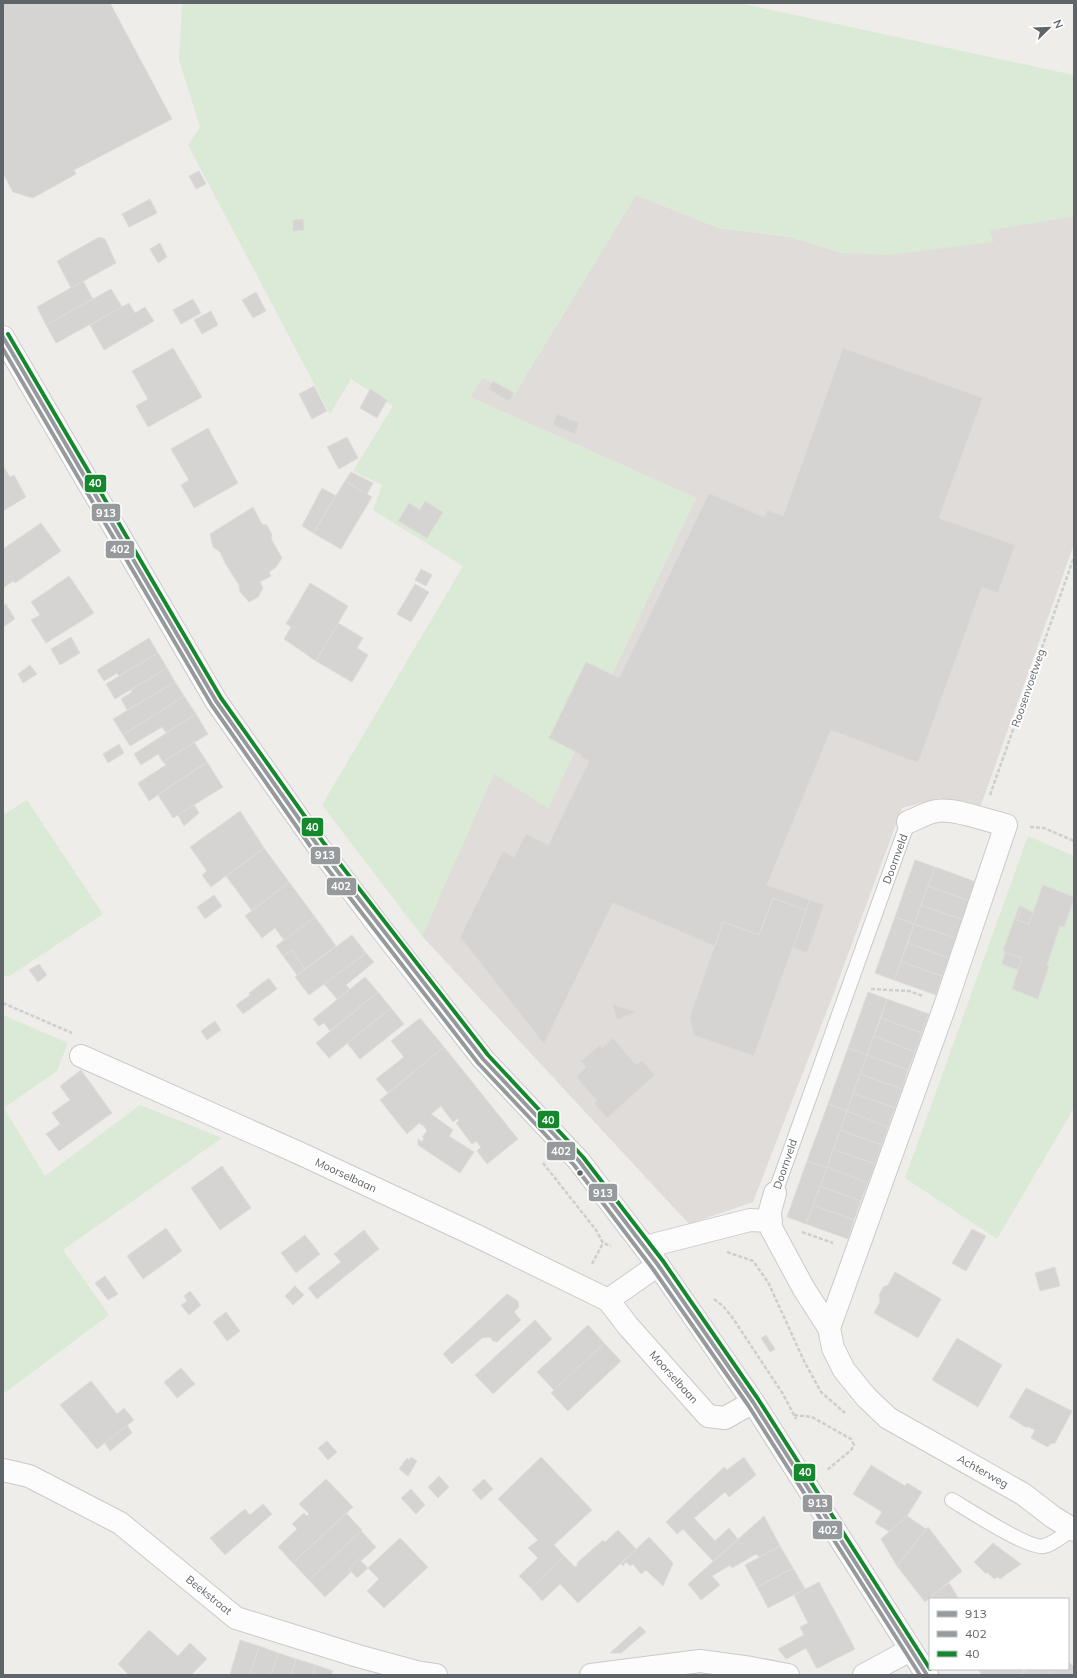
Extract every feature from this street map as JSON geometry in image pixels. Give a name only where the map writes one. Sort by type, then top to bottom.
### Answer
[{"type":"street","points":[[3,337],[216,701],[309,833],[382,930],[484,1059],[579,1161],[645,1247],[753,1402],[927,1675]]},
{"type":"street","name":"Doornveld","points":[[908,822],[937,811],[969,814],[982,820],[1006,825]]},
{"type":"street","points":[[829,1328],[946,1003],[1006,825]]},
{"type":"street","name":"Moorselbaan","points":[[81,1056],[299,1153],[477,1236],[608,1300],[628,1326],[708,1416],[724,1418],[753,1402]]},
{"type":"street","name":"Doornveld","points":[[775,1194],[770,1211],[771,1228],[804,1289],[829,1328],[833,1348],[844,1370],[866,1397],[888,1418]]},
{"type":"street","points":[[645,1247],[750,1220],[771,1221]]},
{"type":"street","points":[[608,1300],[658,1265]]},
{"type":"street","name":"Achterweg","points":[[888,1418],[1023,1494],[1053,1518],[1074,1529]]},
{"type":"street","name":"Beekstraat","points":[[3,1470],[29,1476],[120,1523],[236,1618],[358,1656],[417,1672],[436,1675]]},
{"type":"street","points":[[864,1675],[910,1650]]},
{"type":"street","points":[[591,1675],[700,1661],[788,1675]]},
{"type":"lane","name":"Doornveld","points":[[775,1194],[849,981],[908,822]]},
{"type":"lane","points":[[952,1500],[1014,1537],[1034,1546],[1044,1547],[1074,1529]]},
{"type":"path","name":"Roosenvoetweg","points":[[982,820],[1074,557]]},
{"type":"path","points":[[1006,825],[1044,828],[1074,841]]},
{"type":"path","points":[[849,981],[870,989],[909,991],[946,1003]]},
{"type":"path","points":[[771,1221],[856,1251]]},
{"type":"path","points":[[794,1415],[812,1417],[851,1439],[854,1446],[851,1450],[821,1475]]},
{"type":"shaded area","points":[[636,195],[719,228],[789,237],[843,253],[993,241],[989,230],[1074,216],[1074,544],[980,808],[939,798],[902,808],[833,995],[753,1202],[689,1224],[422,936],[494,773],[548,808],[696,498],[470,397],[483,377],[514,395]]},
{"type":"green space","points":[[182,3],[739,3],[1074,75],[1074,216],[990,230],[993,242],[889,255],[843,253],[789,237],[719,228],[636,195],[514,395],[483,377],[470,397],[696,498],[548,808],[494,774],[422,936],[322,805],[463,566],[373,510],[382,485],[353,471],[393,406],[351,379],[330,414],[188,145],[200,127],[179,60]]},
{"type":"green space","points":[[27,800],[103,914],[8,977],[3,975],[3,815]]},
{"type":"green space","points":[[1028,836],[1074,856],[1074,1108],[997,1239],[905,1178]]},
{"type":"green space","points":[[3,1015],[68,1043],[57,1071],[4,1108],[45,1176],[140,1105],[222,1138],[63,1250],[109,1315],[3,1394]]},
{"type":"building","points":[[3,3],[110,3],[172,119],[74,170],[76,174],[33,198],[13,192],[3,173]]},
{"type":"building","points":[[199,171],[206,184],[196,189],[189,176]]},
{"type":"building","points":[[150,199],[157,213],[129,227],[122,214]]},
{"type":"building","points":[[303,219],[304,230],[293,231],[293,220]]},
{"type":"building","points":[[99,237],[105,239],[116,263],[71,288],[57,261]]},
{"type":"building","points":[[160,243],[167,257],[158,263],[150,249]]},
{"type":"building","points":[[83,281],[93,299],[46,325],[37,307]]},
{"type":"building","points":[[111,289],[122,307],[56,343],[46,325]]},
{"type":"building","points":[[256,292],[266,311],[253,318],[242,300]]},
{"type":"building","points":[[193,299],[201,313],[181,324],[173,310]]},
{"type":"building","points":[[129,303],[135,313],[145,307],[154,321],[104,350],[90,325]]},
{"type":"building","points":[[211,311],[218,325],[202,334],[194,320]]},
{"type":"building","points":[[173,348],[202,397],[148,427],[136,406],[148,399],[132,371]]},
{"type":"building","points":[[843,348],[983,398],[939,518],[1015,545],[998,593],[982,587],[918,763],[831,730],[767,885],[810,900],[806,910],[773,898],[759,935],[723,922],[715,946],[613,903],[544,1044],[460,937],[503,851],[514,857],[526,834],[548,845],[589,761],[581,757],[582,755],[549,738],[586,662],[619,678],[709,493],[764,517],[767,510],[783,516]]},
{"type":"building","points":[[493,381],[514,393],[509,401],[488,389]]},
{"type":"building","points":[[314,386],[327,411],[312,419],[299,394]]},
{"type":"building","points":[[370,389],[387,400],[377,418],[360,408]]},
{"type":"building","points":[[557,414],[579,423],[575,434],[553,425]]},
{"type":"building","points":[[208,428],[238,483],[194,508],[181,485],[189,480],[171,449]]},
{"type":"building","points":[[347,437],[358,458],[339,469],[327,447]]},
{"type":"building","points":[[3,466],[10,477],[14,475],[26,497],[3,511]]},
{"type":"building","points":[[351,472],[373,483],[367,494],[345,481]]},
{"type":"building","points":[[345,481],[372,497],[341,549],[313,533]]},
{"type":"building","points":[[322,488],[336,496],[313,533],[302,526]]},
{"type":"building","points":[[425,501],[443,512],[427,538],[398,521],[409,503],[420,510]]},
{"type":"building","points":[[253,507],[262,524],[267,525],[272,535],[271,539],[282,558],[276,567],[269,572],[271,576],[260,582],[263,588],[258,597],[249,602],[240,592],[239,585],[220,552],[213,547],[210,534]]},
{"type":"building","points":[[41,523],[61,551],[15,583],[13,581],[3,588],[3,549]]},
{"type":"building","points":[[421,569],[432,575],[426,586],[415,580]]},
{"type":"building","points":[[69,576],[94,613],[46,643],[31,620],[40,615],[31,602]]},
{"type":"building","points":[[310,583],[348,606],[316,661],[284,639],[291,627],[286,624]]},
{"type":"building","points":[[415,584],[429,592],[411,622],[397,614]]},
{"type":"building","points":[[6,604],[15,619],[3,627],[3,606]]},
{"type":"building","points":[[338,623],[363,638],[357,648],[368,655],[352,682],[316,661]]},
{"type":"building","points":[[71,637],[80,653],[60,665],[51,649]]},
{"type":"building","points":[[149,638],[158,653],[119,676],[117,673],[104,681],[97,670]]},
{"type":"building","points":[[158,653],[167,668],[115,699],[106,684]]},
{"type":"building","points":[[30,665],[37,674],[23,683],[18,674]]},
{"type":"building","points":[[167,668],[175,682],[127,710],[121,699],[132,692],[131,690]]},
{"type":"building","points":[[175,682],[184,696],[123,735],[113,719]]},
{"type":"building","points":[[184,696],[196,714],[166,733],[162,727],[130,746],[123,735]]},
{"type":"building","points":[[196,714],[208,734],[163,762],[158,754],[141,765],[134,754]]},
{"type":"building","points":[[194,742],[207,762],[149,801],[138,783],[166,765],[163,762]]},
{"type":"building","points":[[119,744],[124,753],[108,763],[103,754]]},
{"type":"building","points":[[207,762],[223,787],[173,818],[158,795]]},
{"type":"building","points":[[194,805],[199,813],[184,826],[178,815]]},
{"type":"building","points":[[240,811],[264,848],[211,887],[202,875],[207,871],[190,847]]},
{"type":"building","points":[[264,848],[289,882],[252,911],[226,876]]},
{"type":"building","points":[[915,860],[935,867],[914,924],[895,917]]},
{"type":"building","points":[[935,867],[976,882],[970,901],[928,886]]},
{"type":"building","points":[[289,882],[315,917],[284,940],[275,928],[262,938],[245,916]]},
{"type":"building","points":[[1043,885],[1074,897],[1074,899],[1064,927],[1060,926],[1038,999],[1012,989],[1022,958],[1003,951],[1019,906],[1022,907],[1017,920],[1029,924]]},
{"type":"building","points":[[928,886],[970,901],[963,920],[921,905]]},
{"type":"building","points":[[214,895],[222,906],[205,919],[197,907]]},
{"type":"building","points":[[773,898],[806,910],[754,1056],[693,1035],[690,1016],[723,922],[759,935]]},
{"type":"building","points":[[810,900],[824,905],[807,953],[793,948]]},
{"type":"building","points":[[921,905],[963,920],[956,938],[914,924]]},
{"type":"building","points":[[1022,907],[1033,912],[1029,924],[1017,920]]},
{"type":"building","points":[[315,917],[336,946],[305,969],[292,950],[283,956],[276,946]]},
{"type":"building","points":[[895,917],[914,924],[894,980],[875,973]]},
{"type":"building","points":[[914,924],[956,938],[949,958],[908,943]]},
{"type":"building","points":[[352,935],[366,953],[309,995],[295,977]]},
{"type":"building","points":[[908,943],[949,958],[942,976],[901,962]]},
{"type":"building","points":[[292,950],[305,969],[297,975],[283,956]]},
{"type":"building","points":[[1005,952],[1022,958],[1018,970],[1002,964]]},
{"type":"building","points":[[366,953],[374,962],[346,985],[350,989],[337,999],[324,984]]},
{"type":"building","points":[[901,962],[942,976],[936,995],[894,980]]},
{"type":"building","points":[[39,964],[47,975],[38,982],[29,970]]},
{"type":"building","points":[[365,977],[378,992],[330,1031],[324,1023],[319,1026],[313,1019]]},
{"type":"building","points":[[269,978],[277,989],[243,1014],[236,1005]]},
{"type":"building","points":[[378,992],[391,1008],[329,1058],[316,1043]]},
{"type":"building","points":[[868,992],[887,999],[867,1055],[848,1048]]},
{"type":"building","points":[[887,999],[929,1014],[922,1033],[881,1018]]},
{"type":"building","points":[[612,1004],[636,1012],[617,1020]]},
{"type":"building","points":[[391,1008],[404,1024],[360,1059],[347,1043]]},
{"type":"building","points":[[420,1018],[444,1047],[388,1093],[376,1079],[404,1057],[391,1041]]},
{"type":"building","points":[[881,1018],[922,1033],[915,1052],[874,1036]]},
{"type":"building","points":[[215,1021],[221,1030],[207,1040],[201,1031]]},
{"type":"building","points":[[874,1036],[915,1052],[908,1070],[867,1055]]},
{"type":"building","points":[[613,1038],[636,1065],[642,1060],[655,1075],[607,1118],[594,1103],[597,1101],[576,1077],[586,1067],[581,1061],[600,1045],[602,1048]]},
{"type":"building","points":[[444,1047],[518,1139],[487,1164],[477,1151],[481,1147],[476,1141],[472,1144],[456,1123],[459,1120],[458,1118],[453,1122],[441,1106],[431,1114],[453,1130],[449,1136],[474,1152],[460,1173],[418,1145],[418,1139],[422,1142],[424,1138],[422,1137],[427,1131],[424,1126],[419,1123],[407,1134],[380,1100]]},
{"type":"building","points":[[848,1048],[867,1055],[847,1111],[828,1104]]},
{"type":"building","points":[[867,1055],[908,1070],[902,1089],[860,1074]]},
{"type":"building","points":[[81,1070],[112,1113],[59,1151],[46,1134],[60,1124],[52,1113],[70,1100],[60,1086]]},
{"type":"building","points":[[860,1074],[902,1089],[895,1108],[853,1093]]},
{"type":"building","points":[[853,1093],[895,1108],[888,1127],[847,1111]]},
{"type":"building","points":[[828,1104],[847,1111],[827,1168],[807,1161]]},
{"type":"building","points":[[847,1111],[888,1127],[882,1145],[840,1130]]},
{"type":"building","points":[[840,1130],[882,1145],[875,1164],[833,1149]]},
{"type":"building","points":[[833,1149],[875,1164],[868,1183],[827,1167]]},
{"type":"building","points":[[807,1161],[827,1168],[806,1224],[787,1217]]},
{"type":"building","points":[[222,1166],[251,1208],[220,1230],[191,1188]]},
{"type":"building","points":[[827,1167],[868,1183],[861,1201],[820,1186]]},
{"type":"building","points":[[820,1186],[861,1201],[854,1220],[813,1205]]},
{"type":"building","points":[[813,1205],[854,1220],[848,1239],[806,1224]]},
{"type":"building","points":[[166,1228],[182,1251],[143,1279],[127,1256]]},
{"type":"building","points":[[972,1229],[986,1236],[966,1271],[952,1263]]},
{"type":"building","points":[[364,1230],[379,1249],[317,1299],[308,1288],[341,1262],[334,1254]]},
{"type":"building","points":[[305,1235],[320,1254],[296,1273],[281,1253]]},
{"type":"building","points":[[1055,1267],[1060,1286],[1040,1291],[1035,1273]]},
{"type":"building","points":[[895,1272],[941,1299],[918,1338],[874,1313],[880,1302],[879,1295],[883,1287],[888,1285]]},
{"type":"building","points":[[105,1276],[118,1294],[108,1300],[95,1283]]},
{"type":"building","points":[[295,1286],[304,1295],[293,1305],[285,1296]]},
{"type":"building","points":[[190,1291],[201,1305],[189,1315],[181,1305],[187,1301],[184,1296]]},
{"type":"building","points":[[507,1294],[518,1301],[519,1307],[514,1312],[521,1320],[497,1342],[493,1341],[490,1337],[482,1338],[452,1364],[443,1354]]},
{"type":"building","points":[[226,1312],[240,1331],[227,1341],[213,1322]]},
{"type":"building","points":[[535,1320],[552,1339],[493,1394],[475,1375]]},
{"type":"building","points":[[588,1325],[604,1343],[554,1390],[537,1372]]},
{"type":"building","points":[[766,1335],[775,1349],[770,1352],[761,1338]]},
{"type":"building","points":[[957,1338],[1002,1365],[978,1407],[932,1380]]},
{"type":"building","points":[[604,1343],[621,1361],[568,1411],[551,1393]]},
{"type":"building","points":[[181,1368],[195,1384],[177,1398],[164,1382]]},
{"type":"building","points":[[91,1381],[117,1414],[124,1408],[134,1420],[97,1449],[60,1405]]},
{"type":"building","points":[[1026,1388],[1072,1411],[1055,1443],[1050,1444],[1048,1447],[1031,1438],[1035,1430],[1027,1426],[1027,1428],[1009,1417]]},
{"type":"building","points":[[127,1425],[132,1433],[110,1451],[105,1443]]},
{"type":"building","points":[[327,1441],[337,1452],[328,1460],[318,1448]]},
{"type":"building","points":[[411,1457],[417,1461],[408,1476],[399,1469],[407,1458],[409,1460]]},
{"type":"building","points":[[541,1457],[592,1510],[554,1545],[564,1556],[531,1588],[519,1576],[538,1558],[528,1548],[538,1540],[498,1499]]},
{"type":"building","points":[[744,1457],[756,1475],[729,1497],[725,1492],[694,1518],[715,1541],[729,1528],[738,1539],[713,1561],[683,1529],[677,1534],[666,1522],[724,1467],[727,1470]]},
{"type":"building","points":[[871,1465],[905,1486],[907,1483],[922,1492],[907,1516],[890,1532],[875,1523],[882,1512],[853,1494]]},
{"type":"building","points":[[439,1476],[449,1487],[438,1498],[428,1487]]},
{"type":"building","points":[[326,1479],[353,1507],[293,1563],[278,1547],[297,1529],[292,1524],[304,1513],[307,1516],[309,1514],[299,1504]]},
{"type":"building","points":[[484,1479],[493,1489],[481,1500],[472,1490]]},
{"type":"building","points":[[411,1489],[425,1505],[416,1514],[401,1498]]},
{"type":"building","points":[[263,1504],[272,1514],[225,1555],[210,1538],[245,1509],[250,1515]]},
{"type":"building","points":[[346,1513],[362,1530],[309,1580],[293,1563]]},
{"type":"building","points":[[764,1516],[780,1546],[759,1557],[756,1554],[732,1568],[730,1565],[712,1576],[720,1585],[701,1600],[688,1584]]},
{"type":"building","points":[[907,1516],[926,1529],[897,1566],[881,1539]]},
{"type":"building","points":[[928,1527],[962,1571],[925,1602],[897,1566]]},
{"type":"building","points":[[618,1530],[636,1549],[578,1603],[560,1584],[542,1601],[531,1588],[564,1556],[575,1567],[578,1565],[577,1563],[603,1540],[605,1542]]},
{"type":"building","points":[[361,1531],[376,1547],[361,1561],[359,1559],[349,1569],[351,1572],[325,1597],[309,1580]]},
{"type":"building","points":[[649,1537],[673,1563],[663,1586],[646,1570],[641,1574],[633,1564],[630,1566],[626,1562],[623,1566],[621,1564]]},
{"type":"building","points":[[400,1538],[428,1567],[384,1608],[367,1591],[379,1579],[368,1568]]},
{"type":"building","points":[[993,1543],[1021,1564],[1000,1579],[998,1577],[994,1579],[987,1572],[986,1574],[974,1562]]},
{"type":"building","points":[[780,1546],[793,1568],[757,1587],[745,1565]]},
{"type":"building","points":[[359,1559],[368,1568],[357,1578],[349,1569]]},
{"type":"building","points":[[793,1568],[805,1589],[768,1608],[757,1587]]},
{"type":"building","points":[[819,1582],[855,1649],[818,1668],[816,1667],[806,1648],[786,1659],[778,1649],[804,1635],[800,1627],[808,1623],[794,1595]]},
{"type":"building","points":[[949,1583],[958,1598],[933,1598],[932,1596]]},
{"type":"building","points":[[640,1626],[646,1632],[621,1653],[610,1653]]},
{"type":"building","points":[[149,1630],[178,1656],[190,1643],[207,1659],[191,1675],[129,1675],[118,1664]]},
{"type":"building","points":[[240,1640],[259,1646],[250,1675],[230,1675]]},
{"type":"building","points":[[259,1646],[278,1653],[271,1675],[250,1675]]},
{"type":"building","points":[[278,1653],[296,1659],[291,1675],[271,1675]]},
{"type":"building","points":[[296,1659],[316,1665],[312,1675],[291,1675]]},
{"type":"building","points":[[1069,1662],[1074,1667],[1074,1675],[1047,1675],[1052,1670],[1069,1670]]},
{"type":"building","points":[[316,1665],[333,1671],[331,1675],[312,1675]]},
{"type":"building","points":[[979,1670],[1022,1670],[1024,1672],[1020,1675],[982,1675]]},
{"type":"building","points":[[1026,1670],[1052,1670],[1047,1675],[1020,1675]]},
{"type":"transit line","name":"40","points":[[8,334],[221,698],[323,842],[488,1055],[583,1157],[663,1261],[758,1399],[929,1667]]},
{"type":"transit line","name":"913","points":[[3,337],[216,701],[318,846],[483,1059],[579,1161],[658,1265],[753,1402],[927,1675]]},
{"type":"transit line","name":"402","points":[[3,349],[211,704],[313,850],[478,1063],[574,1165],[653,1269],[748,1405],[920,1675]]}]
